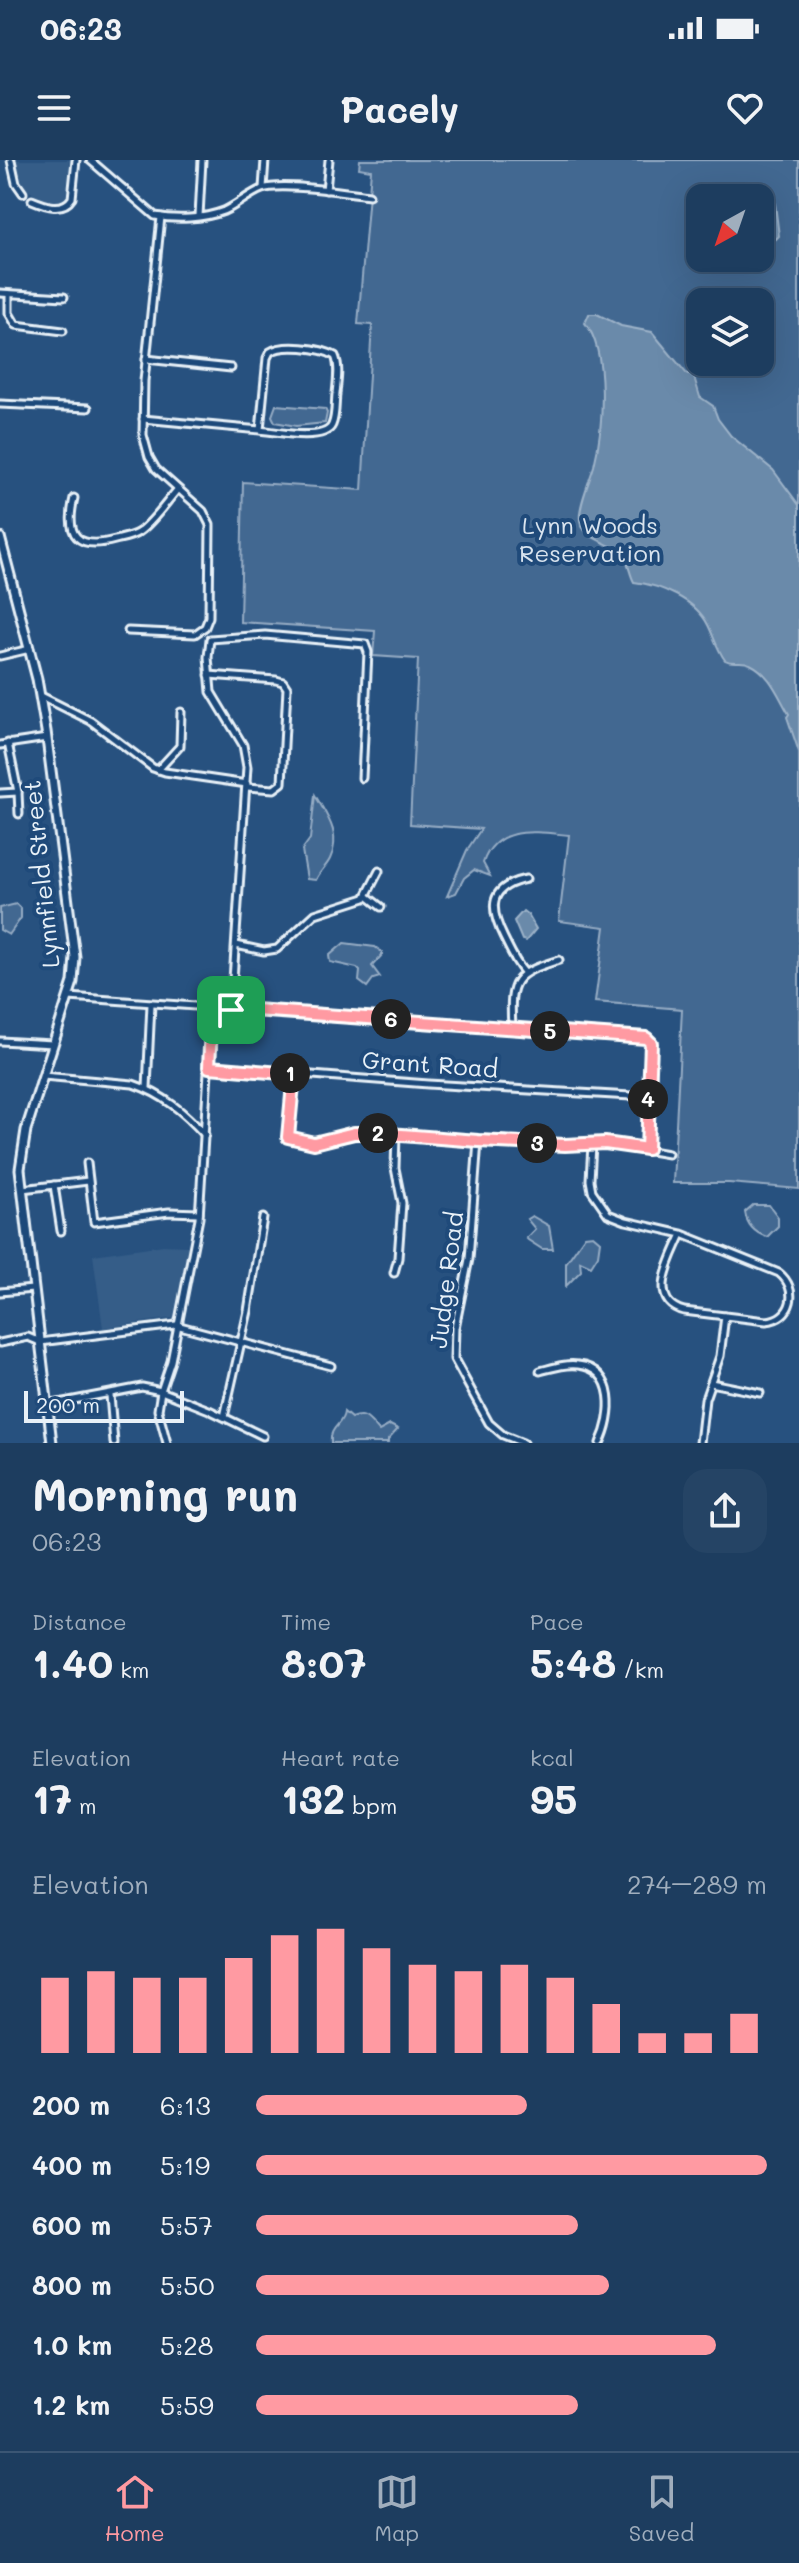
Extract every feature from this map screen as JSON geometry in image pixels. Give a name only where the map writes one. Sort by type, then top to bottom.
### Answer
[{"type":"main road","name":"Lynnfield Street","points":[[0,537],[40,695],[75,957],[69,997],[22,1149],[21,1189],[52,1443]]},
{"type":"street","points":[[11,160],[20,191]]},
{"type":"street","points":[[32,200],[59,207],[69,203],[76,160]]},
{"type":"street","points":[[90,160],[155,216],[161,217],[199,216],[222,211],[263,188],[369,195]]},
{"type":"street","points":[[199,216],[202,160]]},
{"type":"street","points":[[263,188],[265,160]]},
{"type":"street","points":[[326,190],[329,160]]},
{"type":"street","points":[[128,631],[186,635],[201,631],[209,617],[211,527],[205,514],[151,462],[143,440],[146,359],[161,217]]},
{"type":"street","points":[[0,293],[64,297]]},
{"type":"street","points":[[9,294],[9,313],[16,325],[63,331]]},
{"type":"street","points":[[142,419],[260,430],[318,435],[329,431],[333,422],[338,365],[335,356],[280,348],[270,352],[260,430]]},
{"type":"street","points":[[146,359],[231,368]]},
{"type":"street","points":[[0,404],[88,408]]},
{"type":"street","points":[[74,498],[71,528],[82,541],[94,545],[140,531],[177,490]]},
{"type":"street","points":[[231,1010],[247,786],[246,760],[243,745],[213,698],[209,675],[210,639],[265,635],[365,644],[368,652],[362,778]]},
{"type":"street","points":[[0,656],[30,649]]},
{"type":"street","points":[[40,695],[91,721],[158,770],[274,789],[282,783],[287,688],[278,680],[209,675]]},
{"type":"street","points":[[158,770],[180,746],[181,712]]},
{"type":"street","points":[[0,745],[47,738]]},
{"type":"street","points":[[8,743],[19,814]]},
{"type":"street","points":[[0,793],[18,792]]},
{"type":"street","points":[[236,945],[264,951],[277,949],[315,914],[357,903],[367,896],[379,871]]},
{"type":"street","points":[[524,972],[497,925],[494,909],[497,895],[505,886],[526,879]]},
{"type":"street","points":[[367,896],[381,907]]},
{"type":"street","points":[[512,1027],[514,988],[524,972],[559,960]]},
{"type":"street","points":[[69,997],[646,1038],[651,1043],[647,1149]]},
{"type":"street","points":[[147,1088],[151,1004]]},
{"type":"street","points":[[167,1443],[158,1410],[171,1361],[199,1213],[212,1007]]},
{"type":"street","points":[[0,1041],[54,1044]]},
{"type":"street","name":"Grant Road","points":[[209,1067],[648,1097]]},
{"type":"street","points":[[294,1074],[288,1137],[314,1143],[354,1133],[396,1134],[478,1141],[592,1144],[668,1154]]},
{"type":"street","points":[[43,1076],[147,1088],[186,1115],[205,1136]]},
{"type":"street","points":[[394,1273],[402,1203],[395,1168],[396,1134]]},
{"type":"street","name":"Judge Road","points":[[478,1141],[469,1259],[454,1334],[454,1359],[489,1423],[503,1435],[523,1443]]},
{"type":"street","points":[[592,1144],[590,1180],[592,1191],[602,1208],[614,1218],[682,1234],[777,1272],[791,1286],[791,1304],[785,1314],[766,1321],[681,1311],[666,1300],[664,1280],[682,1234]]},
{"type":"street","points":[[87,1163],[94,1222],[98,1224],[169,1212],[199,1213]]},
{"type":"street","points":[[21,1189],[88,1181]]},
{"type":"street","points":[[54,1185],[61,1231]]},
{"type":"street","points":[[224,1417],[242,1341],[263,1218]]},
{"type":"street","points":[[0,1292],[33,1289]]},
{"type":"street","points":[[700,1443],[705,1399],[720,1356],[725,1316]]},
{"type":"street","points":[[0,1343],[28,1337],[40,1342],[101,1332],[178,1325],[331,1366]]},
{"type":"street","points":[[540,1371],[578,1365],[593,1370],[602,1379],[608,1393],[610,1411],[600,1443]]},
{"type":"street","points":[[711,1383],[760,1393]]},
{"type":"street","points":[[48,1405],[142,1387],[161,1391],[263,1436]]},
{"type":"street","points":[[110,1395],[114,1443]]},
{"type":"shaded area","points":[[15,160],[70,160],[66,202],[43,201],[20,184]]},
{"type":"shaded area","points":[[774,204],[779,236],[774,239]]},
{"type":"shaded area","points":[[589,314],[597,314],[621,326],[652,332],[686,376],[694,377],[700,397],[713,406],[718,419],[731,436],[773,470],[799,505],[799,752],[787,717],[789,714],[763,674],[747,663],[725,660],[708,625],[695,608],[666,590],[634,582],[622,554],[582,527],[581,508],[594,466],[600,432],[602,392],[598,352],[585,323]]},
{"type":"shaded area","points":[[523,911],[536,929],[526,941],[522,940],[514,921]]},
{"type":"shaded area","points":[[163,1245],[189,1246],[173,1318],[103,1328],[93,1255]]},
{"type":"green space","name":"Lynn Woods Reservation","points":[[360,160],[799,160],[799,1189],[729,1183],[673,1183],[682,1009],[595,1002],[605,927],[559,921],[569,835],[531,832],[507,836],[489,850],[483,863],[490,876],[474,870],[464,878],[456,893],[447,896],[467,850],[481,829],[410,824],[418,659],[373,656],[375,631],[240,622],[243,482],[362,490],[372,325],[358,324],[371,170],[359,168]]},
{"type":"green space","points":[[276,405],[325,409],[325,423],[296,426],[275,422],[272,416]]},
{"type":"green space","points":[[315,795],[334,833],[330,859],[316,880],[307,879],[302,850],[310,839]]},
{"type":"green space","points":[[16,904],[21,909],[21,918],[9,935],[0,930],[0,908]]},
{"type":"green space","points":[[344,943],[375,947],[382,952],[372,966],[380,977],[373,979],[367,987],[359,981],[360,971],[357,968],[330,962],[329,956]]},
{"type":"green space","points":[[753,1205],[769,1205],[778,1217],[778,1226],[767,1237],[755,1231],[748,1221],[745,1212]]},
{"type":"green space","points":[[532,1216],[549,1226],[553,1249],[542,1249],[526,1238],[535,1229],[527,1219]]},
{"type":"green space","points":[[593,1235],[600,1241],[598,1255],[591,1266],[580,1261],[581,1271],[566,1286],[566,1263],[585,1236]]},
{"type":"green space","points":[[344,1412],[351,1418],[367,1418],[379,1431],[390,1425],[398,1429],[388,1443],[331,1443],[332,1433]]},
{"type":"route","points":[[212,1007],[231,1010],[646,1038],[651,1043],[647,1149],[605,1143],[565,1145],[376,1133],[354,1133],[314,1143],[298,1141],[288,1137],[294,1074],[209,1067],[212,1007]]}]
